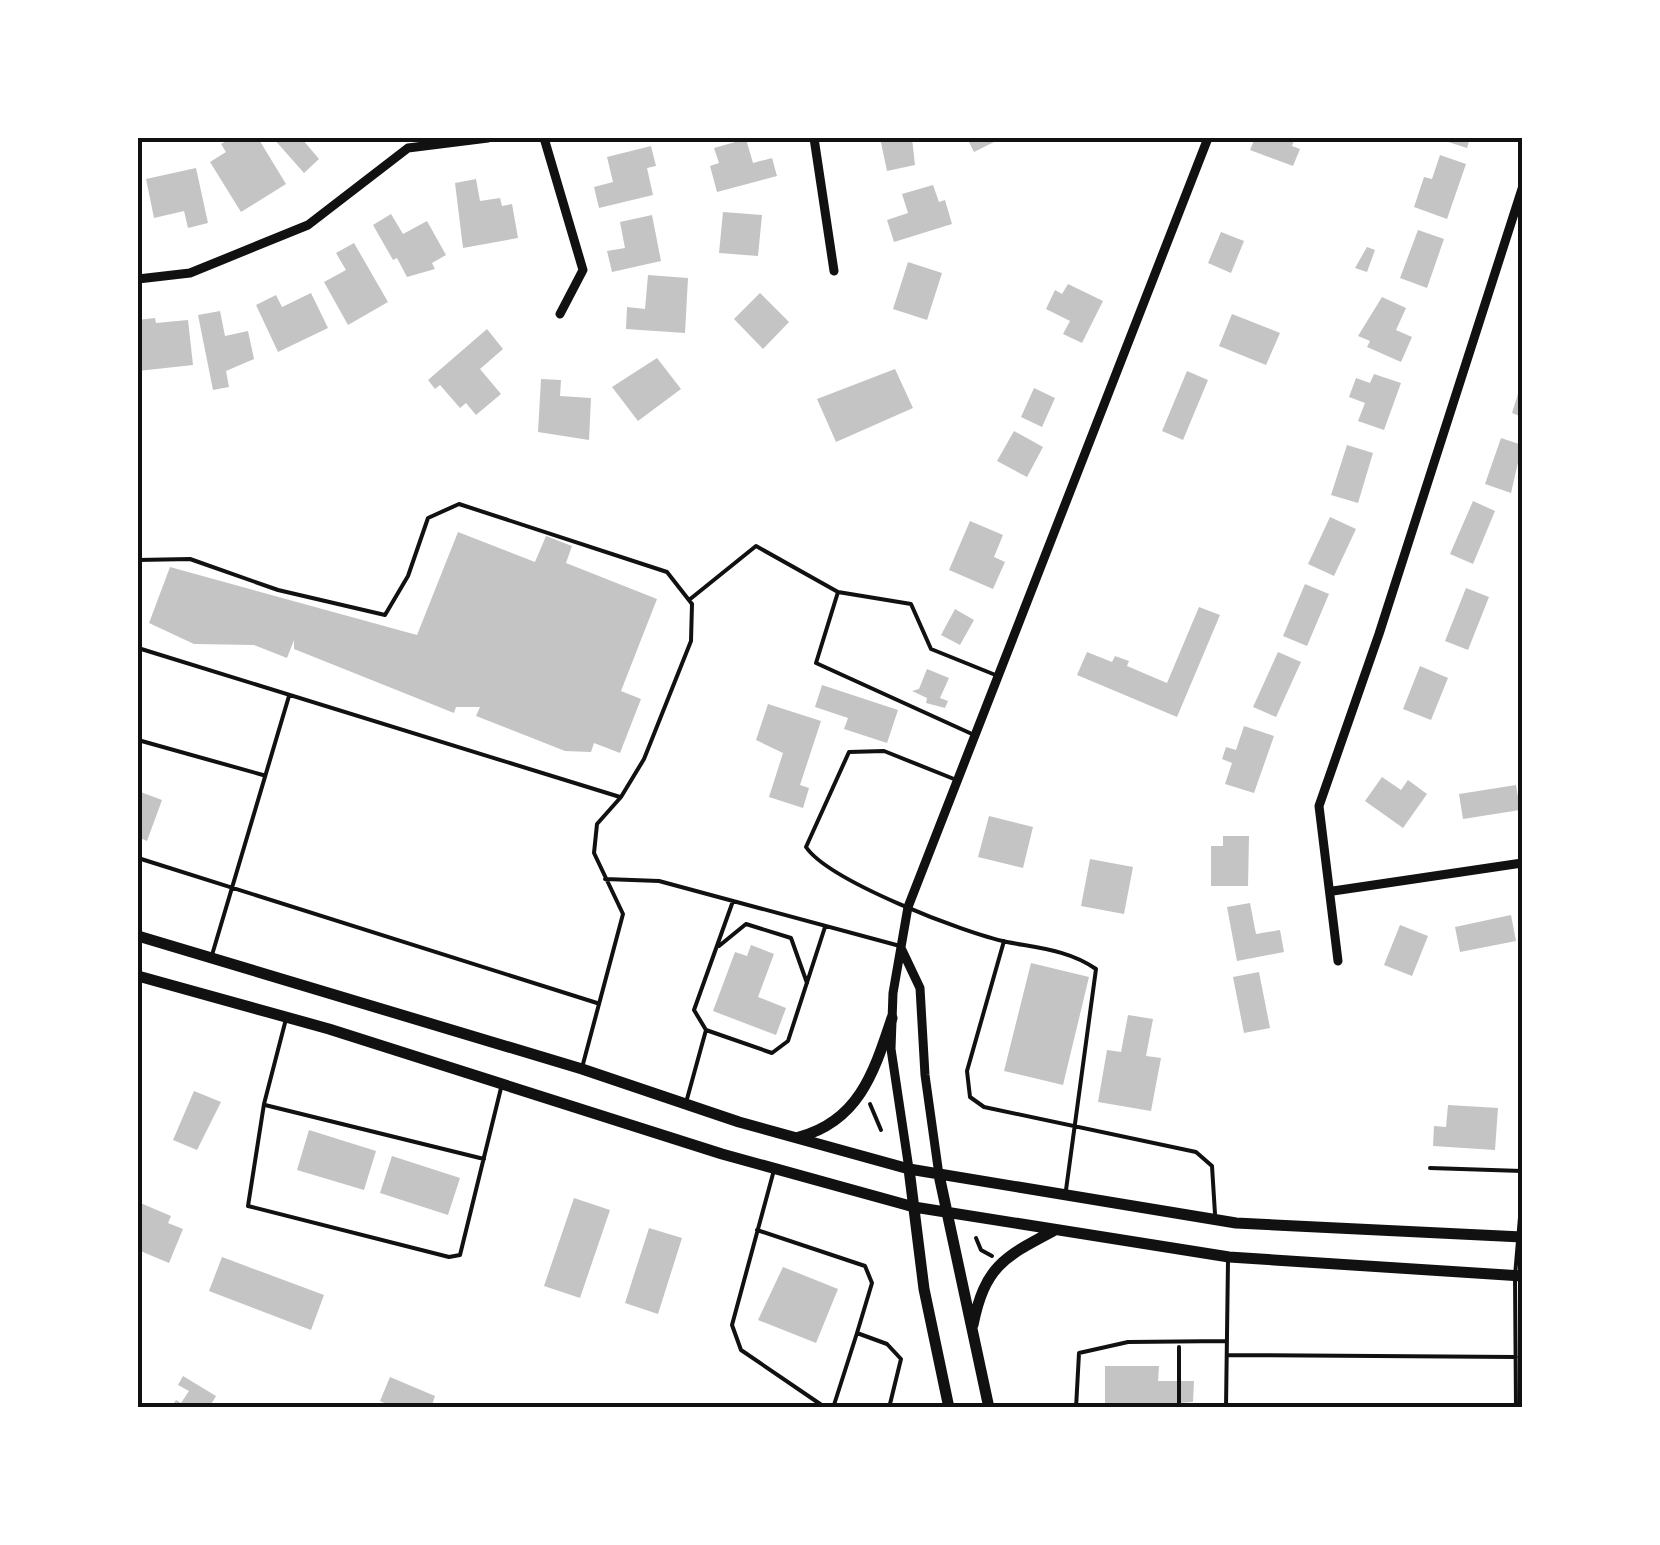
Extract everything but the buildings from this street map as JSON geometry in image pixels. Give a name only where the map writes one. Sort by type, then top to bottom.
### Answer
[{"type":"main road","points":[[138,936],[582,1069],[796,1138],[909,1169],[1215,1219],[1521,1237]]},
{"type":"main road","points":[[138,976],[287,1017],[914,1207],[1228,1256],[1519,1276]]},
{"type":"main road","points":[[796,1138],[822,1131],[849,1112],[872,1076],[892,1018]]},
{"type":"main road","points":[[909,1169],[924,1289],[949,1408]]},
{"type":"main road","points":[[939,1175],[989,1408]]},
{"type":"main road","points":[[972,1330],[980,1291],[1001,1259],[1055,1230]]},
{"type":"street","points":[[138,279],[190,273],[308,224],[408,148],[488,138]]},
{"type":"street","points":[[544,138],[582,270],[560,314]]},
{"type":"street","points":[[814,138],[834,271]]},
{"type":"street","points":[[909,1169],[891,1050],[900,946],[908,907],[1208,138]]},
{"type":"street","points":[[1338,961],[1333,891],[1319,806],[1379,634],[1522,189]]},
{"type":"street","points":[[1333,891],[1522,862]]},
{"type":"street","points":[[900,946],[920,988],[924,1075],[939,1175]]},
{"type":"lane","points":[[138,560],[190,559],[278,590],[385,615],[408,576],[428,518],[459,504],[667,572],[690,600],[691,641],[644,759],[621,798],[596,824],[594,852],[623,914],[582,1069]]},
{"type":"lane","points":[[690,600],[756,546],[838,592],[911,604],[931,649],[998,676]]},
{"type":"lane","points":[[838,592],[816,663],[976,736]]},
{"type":"lane","points":[[138,648],[621,798]]},
{"type":"lane","points":[[211,957],[289,696]]},
{"type":"lane","points":[[138,740],[264,776]]},
{"type":"lane","points":[[958,780],[884,751],[848,752],[806,847],[817,864],[908,907],[1004,941],[1043,946],[1086,962],[1098,972],[1066,1195]]},
{"type":"lane","points":[[138,858],[597,1003]]},
{"type":"lane","points":[[605,879],[659,881],[900,946]]},
{"type":"lane","points":[[733,901],[694,1010],[706,1030],[772,1052],[788,1042],[826,926]]},
{"type":"lane","points":[[716,949],[746,924],[791,938],[807,982]]},
{"type":"lane","points":[[1004,941],[967,1071],[970,1097],[984,1106],[1074,1128],[1196,1152],[1212,1166],[1215,1219]]},
{"type":"lane","points":[[287,1017],[264,1104],[248,1206],[449,1258],[460,1255],[502,1084]]},
{"type":"lane","points":[[686,1104],[706,1030]]},
{"type":"lane","points":[[264,1104],[484,1160]]},
{"type":"lane","points":[[757,1230],[865,1266],[872,1284],[830,1408],[741,1350],[732,1325],[757,1230],[775,1168]]},
{"type":"lane","points":[[1430,1168],[1522,1172]]},
{"type":"lane","points":[[1516,1408],[1522,1194]]},
{"type":"lane","points":[[1226,1408],[1228,1256]]},
{"type":"lane","points":[[857,1334],[887,1344],[901,1359],[889,1408]]},
{"type":"lane","points":[[1076,1408],[1078,1353],[1128,1342],[1179,1345],[1227,1341]]},
{"type":"lane","points":[[1179,1345],[1179,1408]]},
{"type":"lane","points":[[1227,1355],[1516,1358]]},
{"type":"path","points":[[870,1104],[881,1130]]},
{"type":"path","points":[[878,1116],[890,1123]]},
{"type":"path","points":[[976,1238],[981,1250]]},
{"type":"path","points":[[966,1249],[981,1250],[996,1258]]}]
